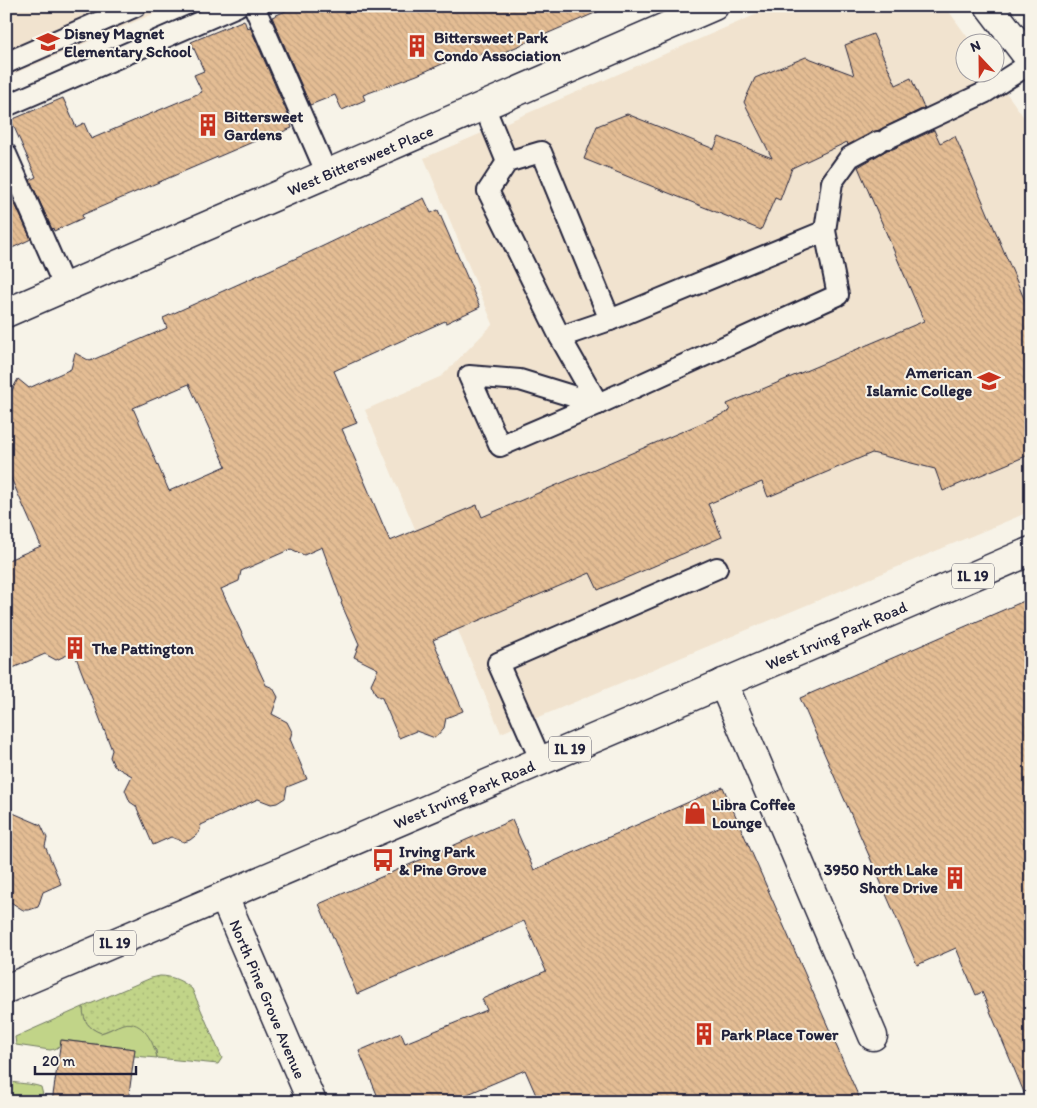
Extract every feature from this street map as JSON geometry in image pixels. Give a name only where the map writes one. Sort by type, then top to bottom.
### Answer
[{"type":"street","name":"West Bittersweet Place","points":[[6,313],[714,6]]},
{"type":"street","points":[[989,6],[1031,62]]},
{"type":"street","name":"West Irving Park Road","points":[[6,989],[1031,551]]},
{"type":"street","points":[[723,684],[874,1036]]},
{"type":"street","name":"North Pine Grove Avenue","points":[[224,897],[312,1102]]},
{"type":"lane","points":[[6,63],[136,6]]},
{"type":"lane","points":[[6,106],[237,6]]},
{"type":"lane","points":[[254,6],[327,174]]},
{"type":"lane","points":[[598,404],[520,380],[469,376],[500,446],[598,404],[838,296],[824,232],[832,182],[850,157],[984,93],[1031,62]]},
{"type":"lane","points":[[484,106],[507,162]]},
{"type":"lane","points":[[598,404],[560,337],[488,191],[507,162],[541,152],[610,320]]},
{"type":"lane","points":[[6,154],[65,288]]},
{"type":"lane","points":[[560,337],[610,320],[824,232]]},
{"type":"lane","points":[[541,761],[498,663],[718,568]]},
{"type":"shaded area","name":"Disney Magnet Elementary School","points":[[6,6],[172,6],[6,77]]},
{"type":"shaded area","points":[[776,6],[945,6],[964,32],[954,32],[954,82],[998,82],[1031,127],[1031,511],[501,733],[365,410],[442,376],[493,324],[424,158]]},
{"type":"green space","points":[[160,976],[177,979],[192,989],[222,1058],[218,1064],[157,1058],[156,1050],[124,1024],[101,1033],[87,1023],[83,1007],[151,978]]},
{"type":"green space","points":[[83,1007],[87,1023],[101,1033],[130,1023],[142,1029],[150,1039],[157,1058],[134,1056],[134,1049],[62,1040],[58,1047],[50,1050],[16,1045],[15,1037]]},
{"type":"green space","points":[[6,1081],[41,1087],[43,1095],[6,1100]]},
{"type":"building","points":[[297,6],[611,6],[486,60],[483,53],[475,57],[472,51],[417,75],[363,95],[365,100],[342,110],[335,95],[310,105],[272,17]]},
{"type":"building","name":"Bittersweet Gardens","points":[[244,20],[247,28],[250,27],[292,128],[262,140],[262,138],[82,215],[83,218],[54,231],[30,180],[36,177],[11,120],[63,98],[76,127],[84,123],[91,139],[202,92],[194,75],[204,71],[191,42]]},
{"type":"building","points":[[873,34],[896,85],[911,78],[924,108],[848,145],[847,142],[792,168],[780,200],[775,198],[761,230],[584,159],[597,126],[627,114],[714,149],[719,137],[772,158],[744,102],[755,78],[806,57],[854,75],[845,45]]},
{"type":"building","points":[[934,130],[940,143],[955,136],[1031,315],[1031,454],[943,491],[935,469],[872,453],[768,497],[762,482],[708,504],[722,537],[598,590],[590,573],[433,640],[463,711],[446,718],[444,728],[435,738],[416,731],[399,738],[382,698],[376,695],[371,684],[378,669],[354,657],[359,644],[341,603],[322,547],[304,555],[291,549],[241,571],[239,581],[221,589],[266,685],[273,688],[278,697],[272,714],[287,722],[292,732],[290,739],[307,779],[287,787],[285,798],[277,803],[271,804],[258,799],[201,825],[199,833],[184,842],[171,837],[153,845],[136,806],[130,802],[125,790],[132,776],[114,766],[110,757],[112,750],[74,652],[56,660],[45,654],[6,671],[6,561],[41,546],[6,467],[6,401],[18,379],[29,388],[71,369],[75,353],[90,361],[167,328],[163,318],[424,198],[431,213],[438,210],[480,307],[334,371],[357,423],[342,429],[390,541],[477,505],[482,517],[730,411],[727,404],[924,321],[858,167],[887,150]],"holes":[[[189,384],[226,466],[169,491],[133,408]]]},
{"type":"building","points":[[9,191],[31,239],[6,251],[6,192]]},
{"type":"building","name":"3950 North Lake Shore Drive","points":[[1031,598],[1031,1102],[1028,1102],[982,992],[976,995],[956,948],[917,965],[800,698]]},
{"type":"building","points":[[723,787],[861,1102],[539,1102],[525,1070],[449,1102],[380,1102],[359,1051],[401,1033],[405,1043],[487,1010],[482,999],[546,971],[524,921],[357,994],[319,904],[512,820],[534,870]]},
{"type":"building","points":[[6,810],[41,825],[47,838],[45,846],[61,884],[43,892],[38,907],[29,910],[23,910],[6,899]]},
{"type":"building","points":[[61,1040],[135,1049],[128,1102],[52,1102]]},
{"type":"place","name":"Disney Magnet Elementary School","points":[[48,42]]},
{"type":"place","name":"Bittersweet Park Condo Association","points":[[417,46]]},
{"type":"place","name":"Bittersweet Gardens","points":[[208,125]]},
{"type":"place","name":"American Islamic College","points":[[989,381]]},
{"type":"place","name":"The Pattington","points":[[75,648]]},
{"type":"place","name":"Libra Coffee Lounge","points":[[695,813]]},
{"type":"place","name":"Irving Park & Pine Grove","points":[[383,860]]},
{"type":"place","name":"3950 North Lake Shore Drive","points":[[955,878]]},
{"type":"place","name":"Park Place Tower","points":[[704,1034]]}]
